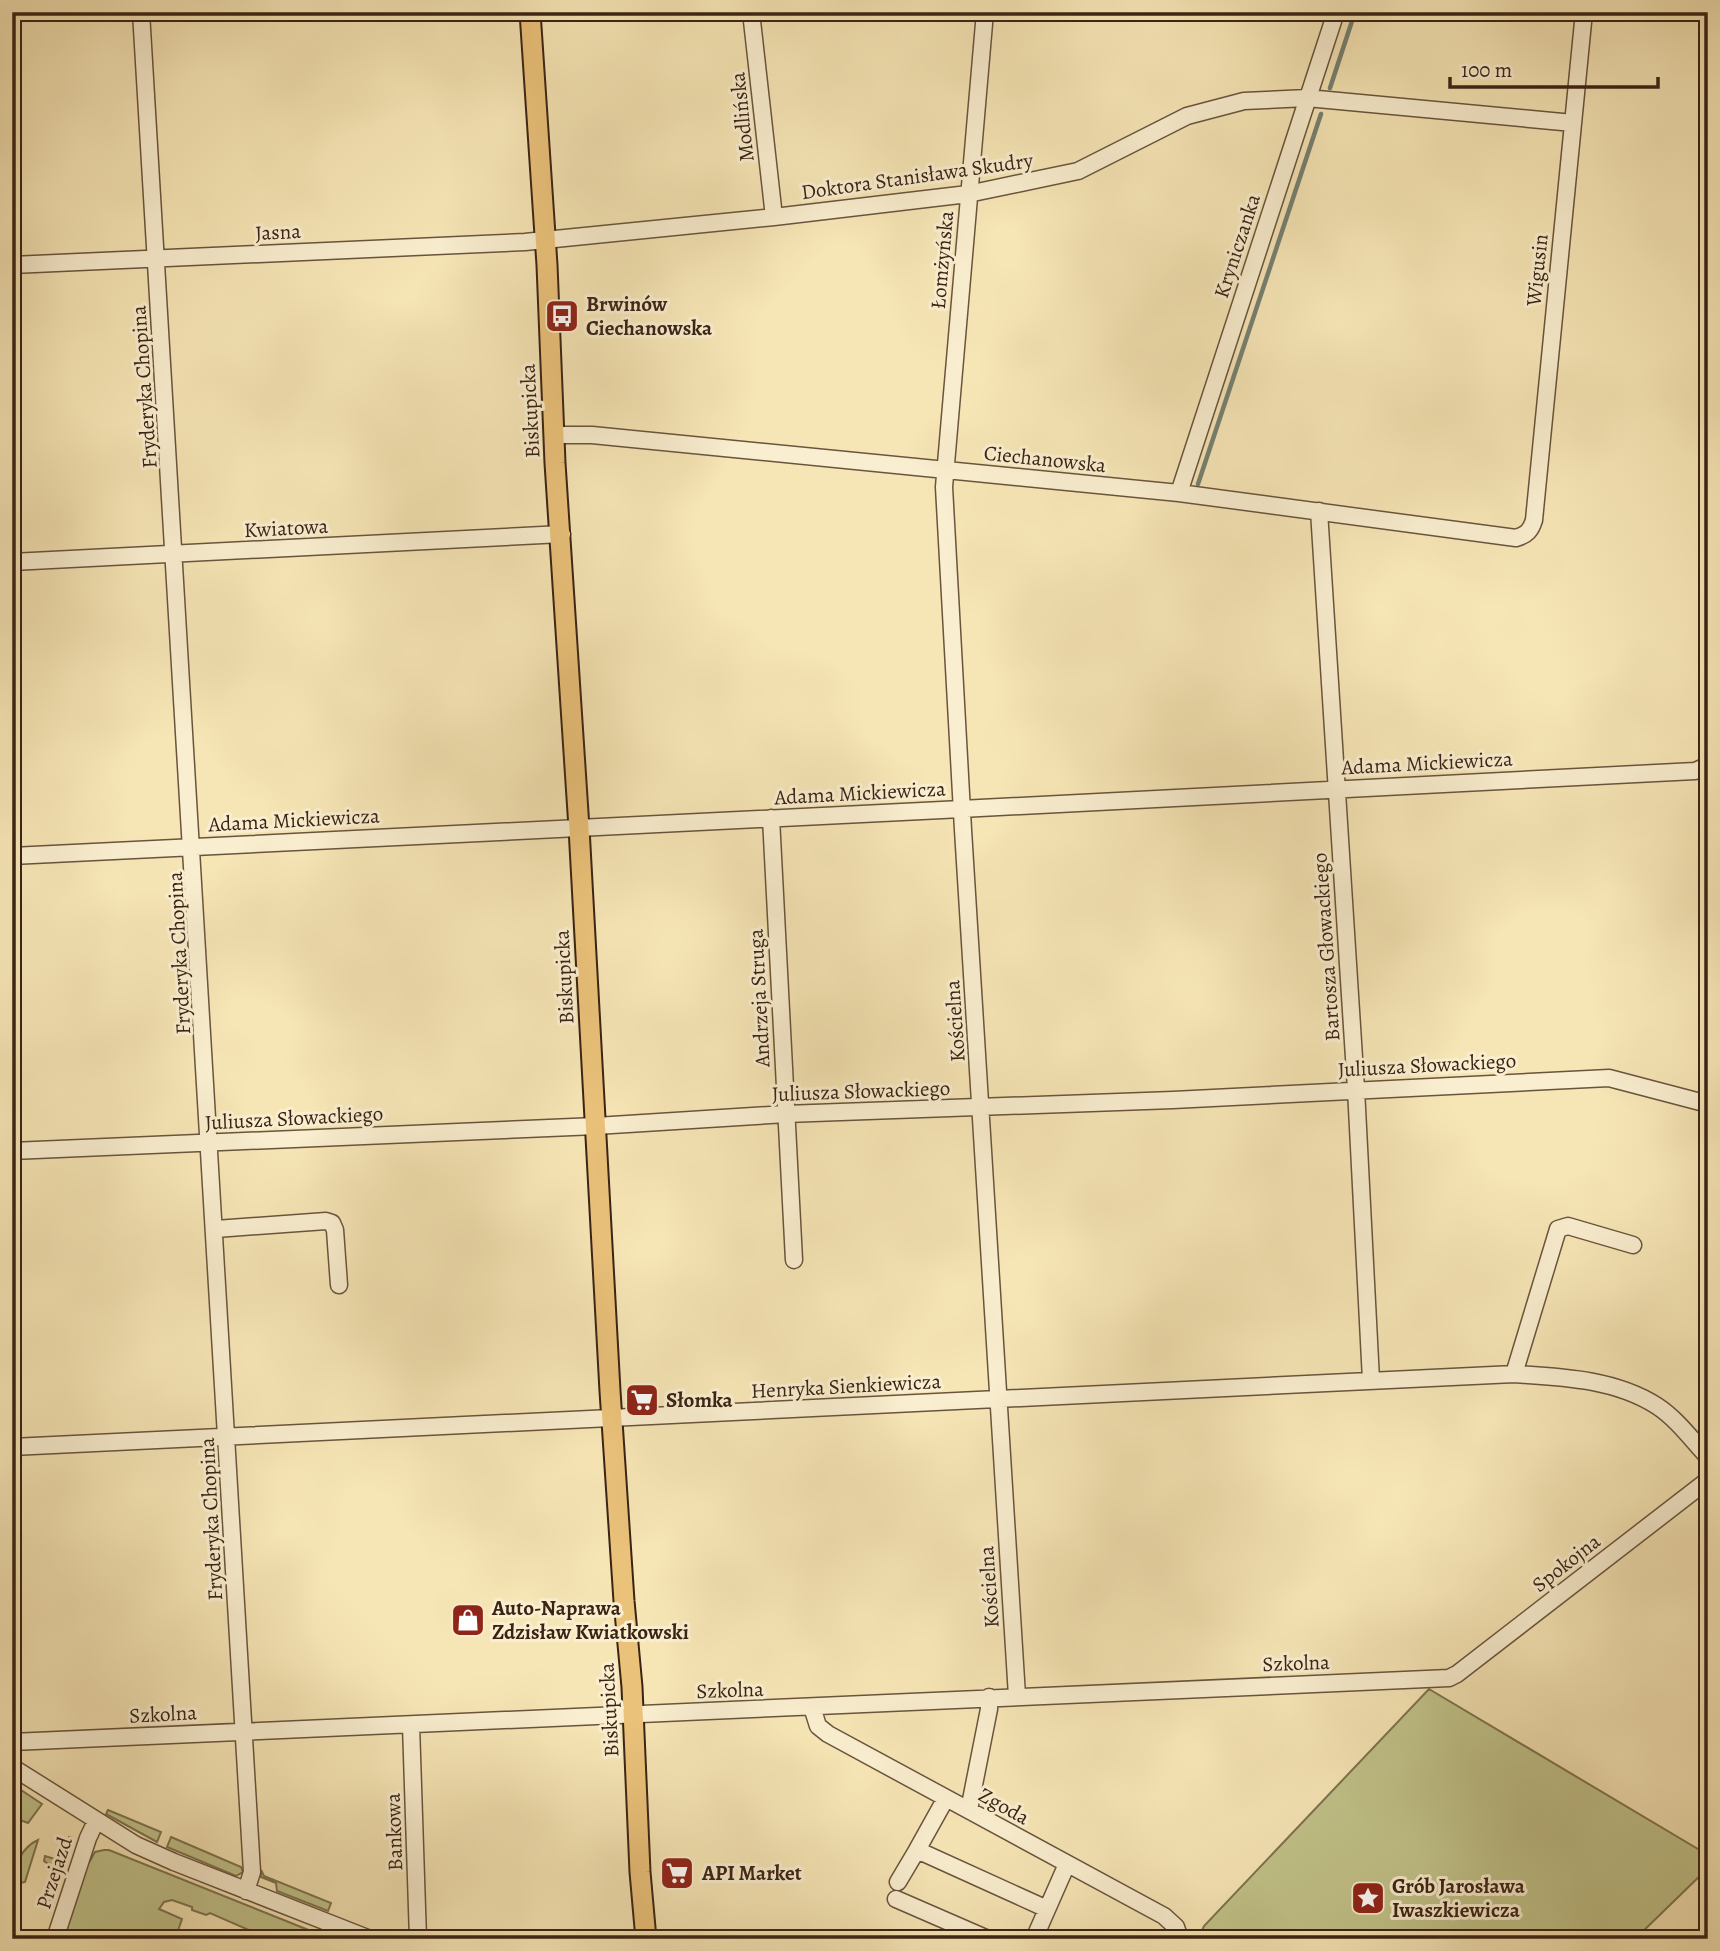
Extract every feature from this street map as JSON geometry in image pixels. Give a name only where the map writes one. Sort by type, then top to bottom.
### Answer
[{"type":"main road","name":"Biskupicka","points":[[530,12],[611,1419],[634,1715],[638,1834],[646,1939]]},
{"type":"street","name":"Fryderyka Chopina","points":[[141,12],[228,1437],[252,1872],[246,1891]]},
{"type":"street","name":"Modlińska","points":[[751,12],[774,217]]},
{"type":"street","name":"Łomżyńska","points":[[946,470],[985,12]]},
{"type":"street","name":"Kryniczanka","points":[[1179,494],[1336,12]]},
{"type":"street","name":"Wigusin","points":[[1529,532],[1534,520],[1584,12]]},
{"type":"street","name":"Doktora Stanisława Skudry","points":[[545,239],[774,217],[968,194],[1078,170],[1187,116],[1244,101],[1307,97],[1573,123]]},
{"type":"street","name":"Jasna","points":[[12,265],[545,239]]},
{"type":"street","name":"Ciechanowska","points":[[554,435],[592,435],[1179,494],[1516,538],[1529,532]]},
{"type":"street","name":"Kościelna","points":[[946,470],[944,487],[962,808],[1017,1696]]},
{"type":"street","name":"Bartosza Głowackiego","points":[[1319,511],[1356,1089],[1371,1380]]},
{"type":"street","name":"Kwiatowa","points":[[12,562],[562,534]]},
{"type":"street","name":"Adama Mickiewicza","points":[[12,856],[1695,771],[1708,763]]},
{"type":"street","name":"Andrzeja Struga","points":[[771,818],[794,1259]]},
{"type":"street","name":"Juliusza Słowackiego","points":[[12,1151],[1609,1078],[1708,1104]]},
{"type":"street","points":[[216,1229],[326,1221],[332,1223],[335,1230],[339,1285]]},
{"type":"street","points":[[1514,1374],[1558,1229],[1568,1226],[1633,1245]]},
{"type":"street","name":"Henryka Sienkiewicza","points":[[12,1447],[1514,1374],[1600,1383],[1637,1395],[1659,1407],[1708,1457]]},
{"type":"street","name":"Spokojna","points":[[1449,1678],[1708,1480]]},
{"type":"street","name":"Szkolna","points":[[12,1742],[1449,1678]]},
{"type":"street","points":[[969,1810],[989,1697]]},
{"type":"street","name":"Zgoda","points":[[812,1707],[818,1726],[828,1734],[1172,1921],[1180,1939]]},
{"type":"street","name":"Bankowa","points":[[411,1725],[418,1939]]},
{"type":"street","points":[[12,1767],[136,1845],[370,1939]]},
{"type":"street","points":[[898,1882],[946,1798]]},
{"type":"street","name":"Przejazd","points":[[55,1939],[96,1821]]},
{"type":"street","points":[[917,1850],[1047,1909]]},
{"type":"street","points":[[1034,1939],[1067,1864]]},
{"type":"street","points":[[896,1899],[988,1939]]},
{"type":"green space","points":[[1429,1689],[1708,1855],[1708,1868],[1635,1939],[1198,1939],[1204,1926]]},
{"type":"green space","points":[[12,1784],[42,1804],[28,1823],[12,1817]]},
{"type":"green space","points":[[108,1810],[161,1832],[157,1842],[106,1814]]},
{"type":"green space","points":[[69,1837],[48,1907],[43,1905],[54,1868],[44,1861],[45,1856],[61,1861]]},
{"type":"green space","points":[[171,1837],[241,1867],[243,1872],[236,1876],[167,1847]]},
{"type":"green space","points":[[38,1840],[25,1882],[16,1884],[12,1881],[17,1863],[28,1847]]},
{"type":"green space","points":[[104,1850],[331,1939],[255,1939],[249,1930],[172,1900],[164,1902],[159,1909],[182,1919],[175,1939],[61,1939],[87,1860],[90,1861],[95,1852]]},
{"type":"green space","points":[[261,1870],[264,1876],[331,1903],[328,1911],[277,1891],[276,1883],[261,1877]]},
{"type":"waterway","points":[[1330,88],[1355,12]]},
{"type":"waterway","points":[[1198,484],[1321,114]]},
{"type":"place","name":"Brwinów Ciechanowska","points":[[562,316]]},
{"type":"place","name":"Słomka","points":[[642,1400]]},
{"type":"place","name":"Auto-Naprawa Zdzisław Kwiatkowski","points":[[468,1620]]},
{"type":"place","name":"API Market","points":[[677,1873]]},
{"type":"place","name":"Grób Jarosława Iwaszkiewicza","points":[[1368,1898]]}]
